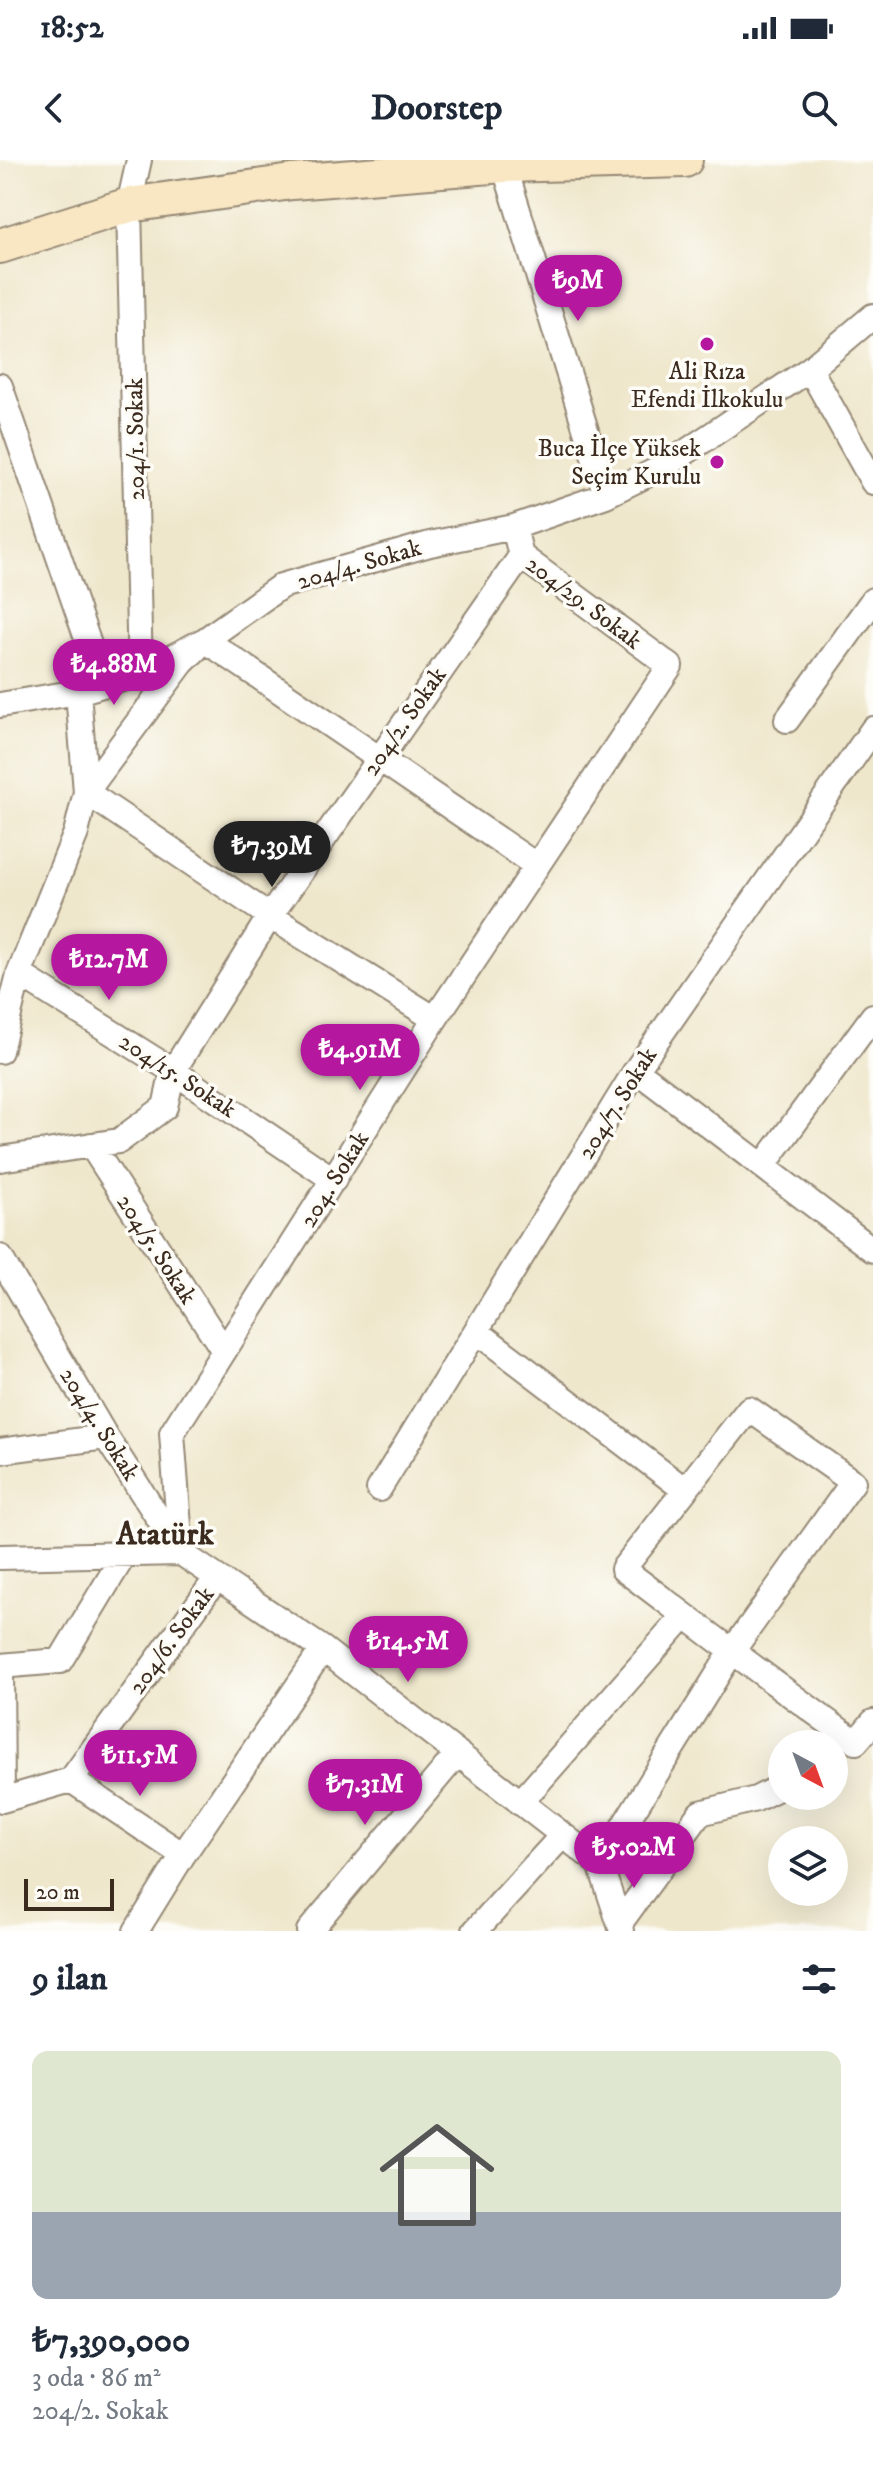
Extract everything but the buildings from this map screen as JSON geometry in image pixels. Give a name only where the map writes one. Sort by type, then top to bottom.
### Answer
[{"type":"main road","points":[[0,246],[129,205],[295,171],[454,164],[685,160]]},
{"type":"street","name":"204/1. Sokak","points":[[139,160],[129,205],[140,674]]},
{"type":"street","points":[[504,165],[606,495]]},
{"type":"street","name":"204/4. Sokak","points":[[0,1051],[19,974],[76,833],[86,792],[182,663],[205,640],[281,586],[430,544],[514,527],[606,495],[665,466],[810,369],[873,316]]},
{"type":"street","points":[[810,369],[873,482]]},
{"type":"street","points":[[0,386],[103,685]]},
{"type":"street","name":"204/29. Sokak","points":[[514,527],[521,556],[670,666]]},
{"type":"street","name":"204/2. Sokak","points":[[0,1159],[119,1141],[165,1107],[173,1071],[270,916],[521,556]]},
{"type":"street","points":[[787,720],[873,600]]},
{"type":"street","points":[[0,705],[78,692],[140,674],[205,640],[537,866]]},
{"type":"street","name":"204. Sokak","points":[[181,1553],[172,1433],[435,1019],[670,666]]},
{"type":"street","points":[[78,692],[86,792],[270,916],[435,1019]]},
{"type":"street","name":"204/7. Sokak","points":[[379,1489],[636,1070],[873,729]]},
{"type":"street","name":"204/15. Sokak","points":[[19,974],[173,1071],[334,1180]]},
{"type":"street","points":[[763,1166],[873,1016]]},
{"type":"street","points":[[636,1070],[873,1250]]},
{"type":"street","name":"204/5. Sokak","points":[[91,1145],[224,1351]]},
{"type":"street","name":"204/4. Sokak","points":[[0,1257],[6,1281],[181,1553],[323,1649],[561,1837],[600,1864]]},
{"type":"street","points":[[476,1331],[685,1490]]},
{"type":"street","points":[[621,1927],[600,1864],[733,1650],[853,1482],[749,1409],[623,1569],[733,1650],[828,1730]]},
{"type":"street","points":[[0,1451],[106,1437]]},
{"type":"street","points":[[0,1557],[181,1553]]},
{"type":"street","points":[[124,1555],[60,1661],[0,1666],[1,1808],[71,1780],[183,1855]]},
{"type":"street","name":"204/6. Sokak","points":[[71,1780],[216,1579]]},
{"type":"street","points":[[520,1803],[684,1616]]},
{"type":"street","points":[[136,1931],[183,1855],[323,1649]]},
{"type":"street","points":[[848,1741],[856,1742],[873,1722]]},
{"type":"street","points":[[309,1931],[458,1753]]},
{"type":"street","points":[[621,1927],[700,1813],[768,1793]]},
{"type":"street","points":[[475,1931],[561,1837]]},
{"type":"place","name":"Ali Rıza Efendi İlkokulu","points":[[707,344]]},
{"type":"place","name":"Buca İlçe Yüksek Seçim Kurulu","points":[[717,462]]},
{"type":"district","name":"Atatürk","points":[[165,1533]]}]
